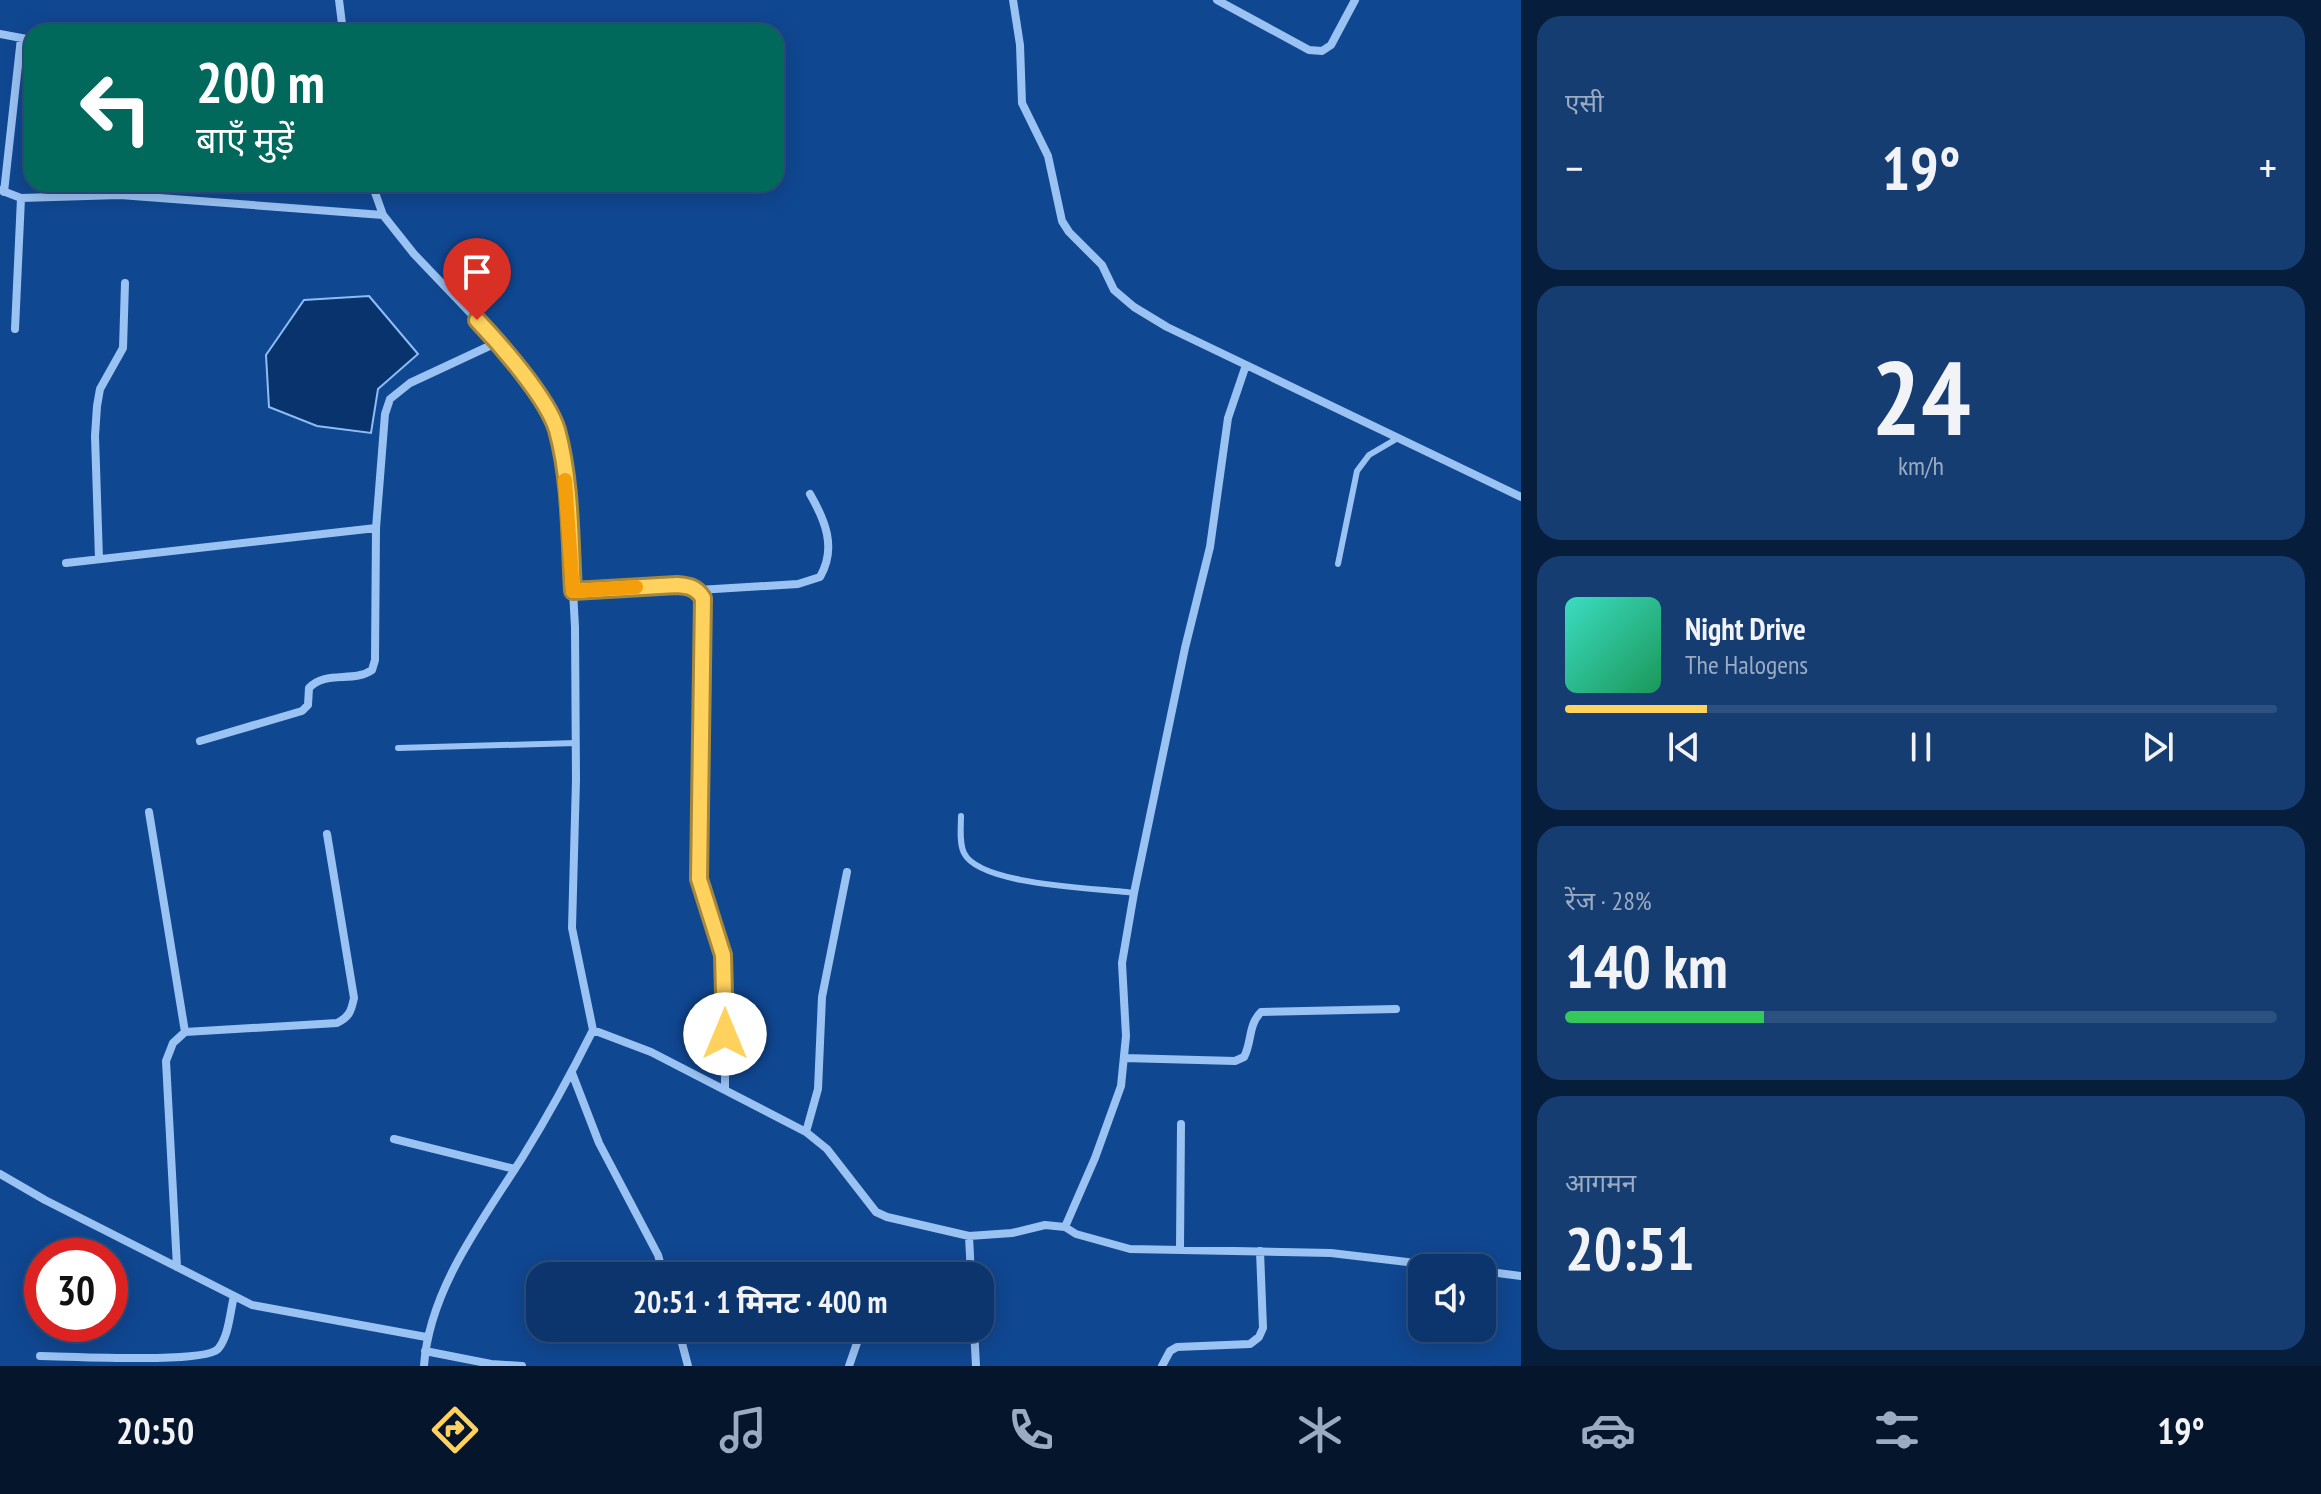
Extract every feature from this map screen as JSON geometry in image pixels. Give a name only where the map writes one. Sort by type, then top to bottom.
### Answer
[{"type":"street","points":[[339,0],[342,24]]},
{"type":"street","points":[[1013,0],[1020,45],[1022,103],[1048,156],[1062,221],[1102,265],[1114,290],[1134,307],[1167,327],[1521,497]]},
{"type":"street","points":[[1217,0],[1309,50],[1322,51],[1331,45],[1355,0]]},
{"type":"street","points":[[0,34],[24,39]]},
{"type":"street","points":[[21,38],[2,191],[21,198],[120,195],[383,215]]},
{"type":"street","points":[[375,192],[383,215],[414,254],[498,342],[534,389],[557,428],[568,498],[573,591],[576,743],[572,928],[593,1030],[572,1073],[464,1248],[426,1337],[424,1366]]},
{"type":"street","points":[[15,329],[21,198]]},
{"type":"street","points":[[99,559],[97,406],[100,389],[123,348],[125,283]]},
{"type":"street","points":[[200,741],[302,711],[308,705],[309,688],[316,681],[363,675],[372,670],[375,660],[376,528],[385,414],[390,399],[410,383],[498,342]]},
{"type":"street","points":[[1065,1227],[1095,1158],[1121,1086],[1126,1036],[1122,963],[1134,893],[1185,648],[1210,547],[1228,418],[1246,365]]},
{"type":"street","points":[[573,591],[677,585],[698,590],[813,581],[820,577],[824,569],[828,533],[825,520],[810,494]]},
{"type":"street","points":[[66,563],[376,528]]},
{"type":"street","points":[[698,590],[704,607],[699,879],[723,955],[725,1090]]},
{"type":"street","points":[[149,812],[185,1032]]},
{"type":"street","points":[[177,1267],[166,1061],[173,1043],[185,1032],[283,1028],[337,1023],[348,1018],[354,998],[327,834]]},
{"type":"street","points":[[806,1132],[818,1089],[822,997],[847,872]]},
{"type":"street","points":[[1124,1058],[1235,1061],[1244,1057],[1252,1026],[1261,1012],[1396,1009]]},
{"type":"street","points":[[593,1030],[651,1052],[806,1132],[827,1149],[876,1212],[969,1236],[1012,1233],[1045,1225],[1065,1227],[1076,1234],[1130,1249],[1331,1253],[1408,1262]]},
{"type":"street","points":[[572,1073],[599,1143],[660,1262]]},
{"type":"street","points":[[1180,1248],[1181,1124]]},
{"type":"street","points":[[394,1139],[515,1169]]},
{"type":"street","points":[[0,1174],[252,1305],[426,1337]]},
{"type":"street","points":[[969,1236],[970,1262]]},
{"type":"street","points":[[1162,1366],[1170,1351],[1177,1347],[1250,1344],[1259,1337],[1263,1328],[1260,1251]]},
{"type":"street","points":[[1496,1273],[1521,1276]]},
{"type":"street","points":[[40,1356],[171,1358],[210,1355],[224,1340],[234,1296]]},
{"type":"street","points":[[682,1342],[688,1366]]},
{"type":"street","points":[[849,1366],[857,1342]]},
{"type":"street","points":[[975,1342],[976,1366]]},
{"type":"street","points":[[425,1351],[491,1364],[522,1366]]},
{"type":"lane","points":[[1338,564],[1357,471],[1369,455],[1398,438]]},
{"type":"lane","points":[[398,748],[576,743]]},
{"type":"lane","points":[[961,816],[963,852],[981,870],[1011,879],[1134,893]]},
{"type":"water","points":[[369,296],[418,354],[378,389],[371,433],[317,426],[269,407],[266,355],[304,300]]},
{"type":"slow traffic","points":[[565,480],[573,591],[636,587]]},
{"type":"route","points":[[477,320],[534,389],[557,428],[568,498],[573,591],[677,585],[698,590],[703,598],[699,879],[723,955],[725,1034]]}]
